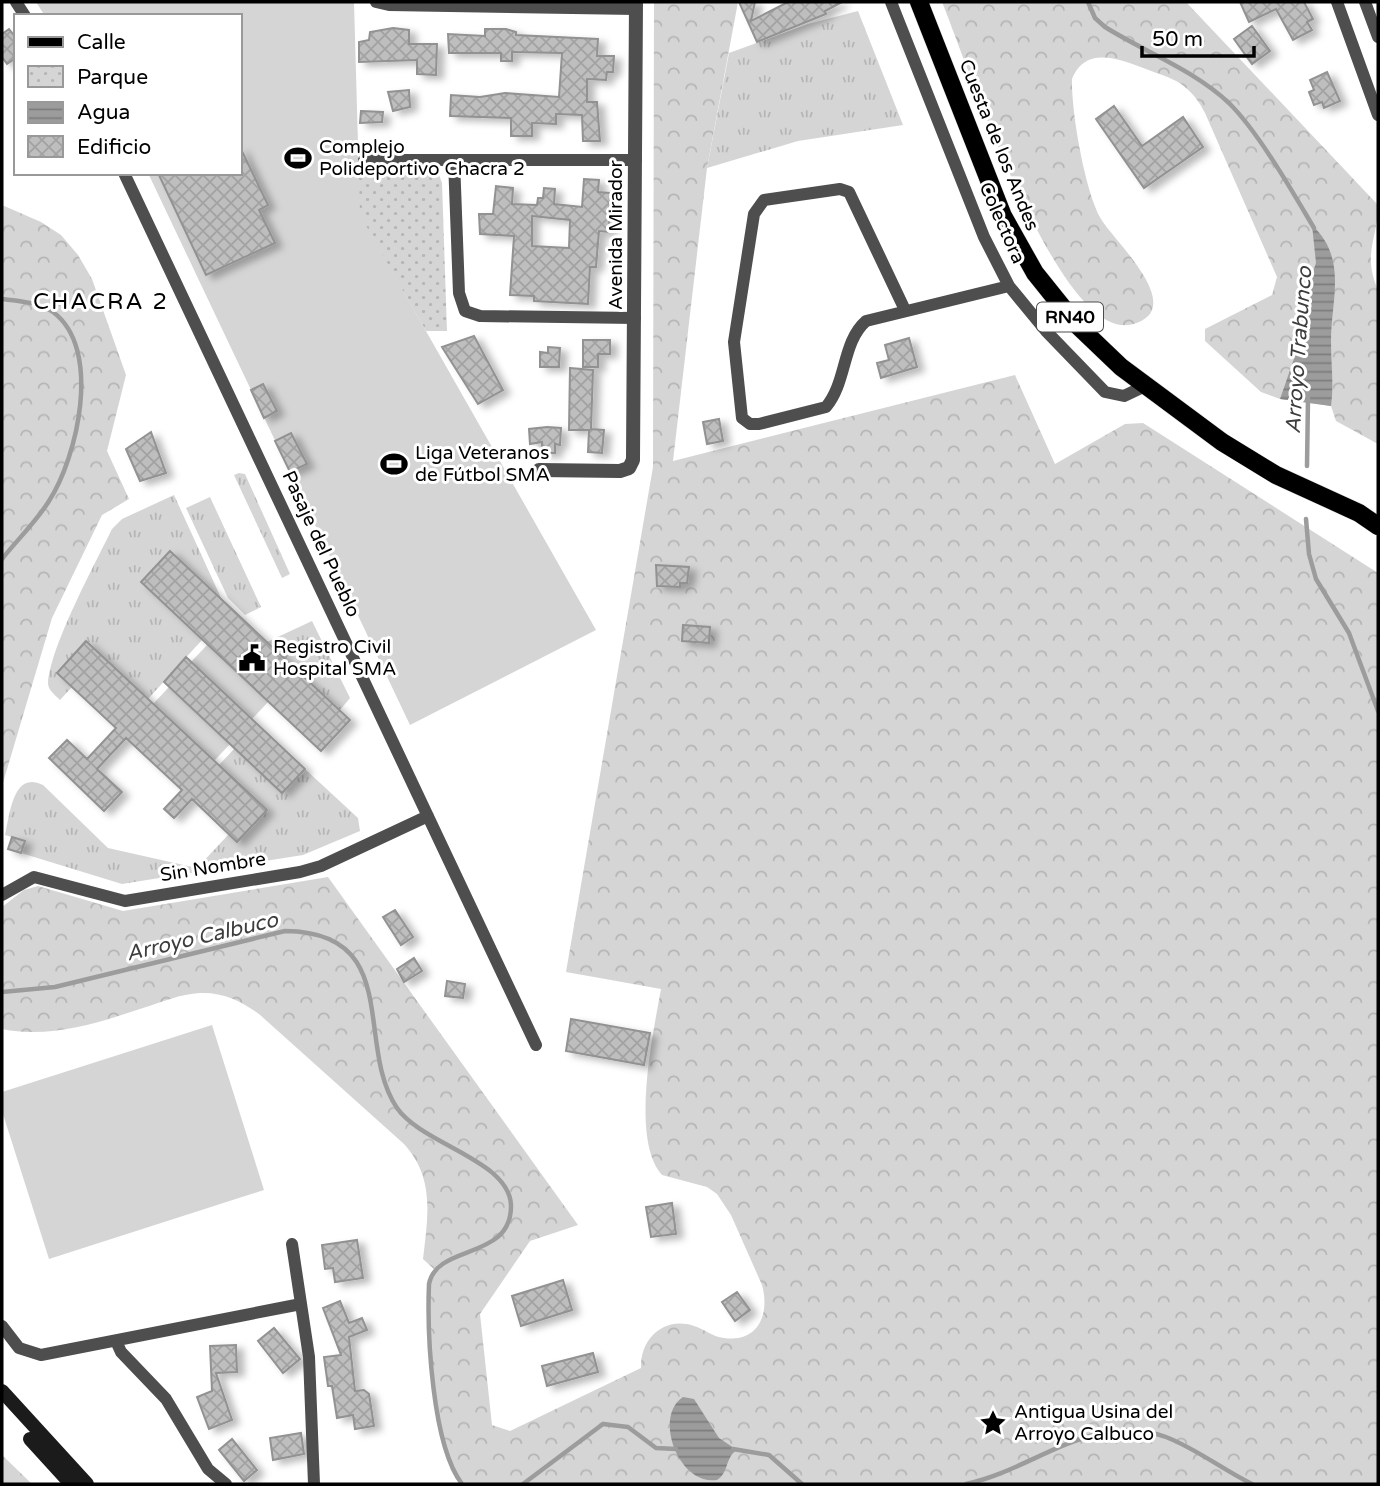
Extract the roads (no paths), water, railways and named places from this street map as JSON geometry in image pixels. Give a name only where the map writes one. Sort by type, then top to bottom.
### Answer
[{"type":"main road","name":"Cuesta de los Andes","points":[[919,2],[991,187],[1018,246],[1076,324],[1145,386],[1248,459],[1302,489],[1359,513],[1378,526]]},
{"type":"main road","name":"Cuesta de los Andes","points":[[1359,513],[1378,516]]},
{"type":"main road","points":[[2,1391],[87,1484]]},
{"type":"main road","points":[[2,1406],[71,1484]]},
{"type":"street","points":[[376,2],[389,5],[636,5]]},
{"type":"street","name":"Colectora","points":[[891,2],[984,237],[1009,286],[1045,331],[1105,392],[1124,396],[1145,386]]},
{"type":"street","points":[[1337,2],[1378,116]]},
{"type":"street","points":[[1365,2],[1378,37]]},
{"type":"street","name":"Avenida Mirador","points":[[539,470],[615,471],[629,468],[634,455],[636,5]]},
{"type":"street","points":[[364,160],[636,160]]},
{"type":"street","points":[[454,160],[459,293],[466,311],[480,316],[635,318]]},
{"type":"street","name":"Pasaje del Pueblo","points":[[125,175],[536,1045]]},
{"type":"street","points":[[905,310],[849,192],[840,189],[764,200],[754,214],[734,342],[742,418],[750,424],[759,424],[826,407],[861,325],[872,317],[905,310],[1009,286]]},
{"type":"street","name":"Sin Nombre","points":[[2,895],[34,877],[125,901],[300,872],[321,866],[428,816]]},
{"type":"street","points":[[292,1244],[309,1357],[314,1484]]},
{"type":"street","points":[[2,1326],[13,1343],[34,1354],[110,1342],[301,1304]]},
{"type":"street","points":[[110,1342],[170,1405],[208,1469],[226,1484]]},
{"type":"water","points":[[1312,225],[1323,238],[1334,266],[1331,406],[1280,399],[1296,353],[1301,306],[1316,263]]},
{"type":"water","points":[[683,1397],[694,1399],[719,1438],[737,1450],[717,1480],[703,1479],[691,1472],[674,1448],[670,1419],[674,1406]]},
{"type":"waterway","name":"Arroyo Trabunco","points":[[1088,2],[1095,18],[1105,27],[1185,71],[1229,103],[1263,146],[1314,228]]},
{"type":"waterway","name":"Arroyo Calbuco","points":[[2,299],[35,304],[53,312],[68,329],[77,351],[81,377],[76,432],[59,482],[38,516],[2,559]]},
{"type":"waterway","name":"Arroyo Trabunco","points":[[1307,466],[1308,398]]},
{"type":"waterway","name":"Arroyo Trabunco","points":[[1306,519],[1309,554],[1316,579],[1349,633],[1378,711]]},
{"type":"waterway","name":"Arroyo Calbuco","points":[[2,992],[55,987],[285,931],[322,936],[347,950],[361,971],[370,996],[378,1054],[385,1082],[397,1108],[409,1121],[481,1164],[496,1176],[507,1189],[511,1205],[508,1223],[500,1235],[488,1244],[445,1262],[435,1271],[429,1284],[429,1331],[438,1417],[452,1466],[462,1484]]},
{"type":"waterway","name":"Arroyo Calbuco","points":[[523,1484],[603,1424],[628,1427],[656,1448],[676,1449]]},
{"type":"waterway","name":"Arroyo Calbuco","points":[[966,1484],[991,1477],[1089,1436],[1114,1431],[1139,1431],[1166,1437],[1252,1484]]},
{"type":"waterway","name":"Arroyo Calbuco","points":[[733,1449],[769,1455],[802,1484]]},
{"type":"place","name":"Complejo Polideportivo Chacra 2","points":[[298,158]]},
{"type":"place","name":"Liga Veteranos de Fútbol SMA","points":[[394,464]]},
{"type":"place","name":"Registro Civil Hospital SMA","points":[[252,658]]},
{"type":"place","name":"Antigua Usina del Arroyo Calbuco","points":[[993,1423]]},
{"type":"district","name":"CHACRA 2","points":[[101,302]]}]
